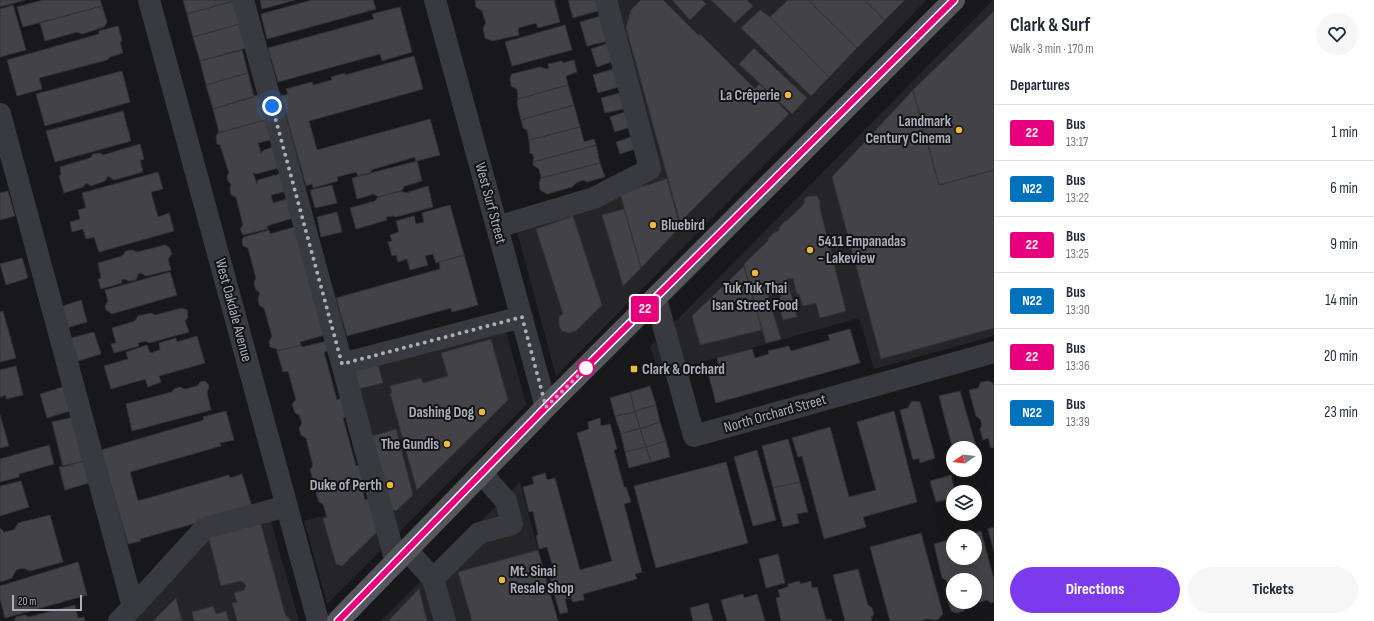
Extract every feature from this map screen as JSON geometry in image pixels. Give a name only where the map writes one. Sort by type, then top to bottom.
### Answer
[{"type":"main road","points":[[338,621],[546,407],[656,299],[954,0]]},
{"type":"street","name":"West Oakdale Avenue","points":[[149,0],[318,621]]},
{"type":"street","points":[[243,0],[342,364],[402,556],[433,579],[445,621]]},
{"type":"street","name":"West Surf Street","points":[[435,0],[546,407]]},
{"type":"street","points":[[497,226],[594,198],[650,169],[606,0]]},
{"type":"street","points":[[0,114],[126,614]]},
{"type":"street","name":"North Orchard Street","points":[[656,299],[694,436],[994,352]]},
{"type":"street","points":[[342,364],[522,317]]},
{"type":"street","points":[[433,579],[479,533],[512,524],[506,501],[482,474]]},
{"type":"street","points":[[126,614],[204,528],[287,506]]},
{"type":"shaded area","points":[[611,0],[926,0],[556,376],[513,217],[657,175]]},
{"type":"shaded area","points":[[993,0],[994,336],[874,369],[859,318],[659,374],[650,347]]},
{"type":"shaded area","points":[[503,319],[526,405],[327,604],[304,521],[382,500],[346,362]]},
{"type":"shaded area","points":[[520,482],[557,621],[381,621]]},
{"type":"shaded area","points":[[269,514],[299,621],[119,621],[208,530]]},
{"type":"building","points":[[0,0],[25,0],[0,7]]},
{"type":"building","points":[[43,0],[100,0],[102,6],[23,27],[17,7]]},
{"type":"building","points":[[183,0],[237,0],[187,14]]},
{"type":"building","points":[[237,0],[243,23],[193,37],[187,14]]},
{"type":"building","points":[[260,0],[295,0],[262,9]]},
{"type":"building","points":[[312,0],[373,0],[376,9],[267,39],[261,14]]},
{"type":"building","points":[[475,0],[554,0],[560,22],[538,28],[536,23],[518,28],[519,35],[492,41],[485,38],[483,28],[486,23],[482,11],[476,7]]},
{"type":"building","points":[[568,0],[598,0],[601,10],[573,18]]},
{"type":"building","points":[[641,0],[663,0],[698,35],[700,34],[755,89],[759,84],[789,114],[680,222],[626,28],[631,10]]},
{"type":"building","points":[[672,0],[702,0],[706,4],[690,20]]},
{"type":"building","points":[[711,0],[747,0],[753,6],[735,23]]},
{"type":"building","points":[[788,0],[808,0],[857,48],[829,77],[770,17]]},
{"type":"building","points":[[808,0],[864,0],[885,20],[857,48]]},
{"type":"building","points":[[864,0],[905,0],[885,20]]},
{"type":"building","points":[[13,5],[26,50],[0,57],[0,9]]},
{"type":"building","points":[[102,6],[107,22],[104,27],[82,34],[77,32],[45,41],[40,23]]},
{"type":"building","points":[[400,7],[412,52],[382,61],[380,54],[278,82],[268,48],[374,19],[372,14]]},
{"type":"building","points":[[760,10],[770,17],[829,77],[811,96],[741,28]]},
{"type":"building","name":"Landmark Century Cinema","points":[[994,11],[994,170],[939,185],[913,90]]},
{"type":"building","points":[[601,16],[608,41],[587,46],[580,22]]},
{"type":"building","points":[[243,23],[250,47],[200,61],[193,37]]},
{"type":"building","points":[[565,25],[572,50],[512,66],[505,42]]},
{"type":"building","points":[[118,26],[122,41],[120,42],[123,53],[110,57],[107,60],[39,78],[42,89],[17,96],[7,60],[99,34],[99,31]]},
{"type":"building","points":[[611,42],[617,60],[597,67],[591,49]]},
{"type":"building","points":[[754,48],[807,98],[792,114],[739,64]]},
{"type":"building","points":[[242,50],[248,73],[206,85],[200,61]]},
{"type":"building","points":[[414,56],[423,89],[309,121],[317,150],[430,119],[440,155],[416,161],[415,157],[371,170],[371,172],[358,176],[356,172],[337,177],[338,181],[313,188],[312,184],[306,186],[281,96],[288,94],[286,89],[312,82],[313,85],[332,80],[331,77],[345,73],[345,75]]},
{"type":"building","points":[[574,60],[577,72],[566,76],[568,85],[518,99],[517,89],[511,86],[510,78],[512,74],[540,67],[546,69],[549,68],[548,64],[562,61],[563,63]]},
{"type":"building","points":[[617,68],[622,86],[598,93],[593,75]]},
{"type":"building","points":[[122,71],[130,102],[45,126],[36,94]]},
{"type":"building","points":[[248,73],[254,97],[213,109],[206,85]]},
{"type":"building","points":[[568,85],[574,105],[521,120],[517,103],[518,99]]},
{"type":"building","points":[[913,90],[939,185],[994,170],[994,328],[881,359],[832,177]]},
{"type":"building","points":[[624,92],[628,108],[605,113],[601,98]]},
{"type":"building","points":[[261,94],[269,119],[218,133],[213,109]]},
{"type":"building","points":[[574,105],[580,127],[529,140],[527,130],[523,128],[521,120]]},
{"type":"building","points":[[123,111],[131,141],[55,162],[46,131]]},
{"type":"building","points":[[628,111],[633,126],[615,132],[610,117]]},
{"type":"building","points":[[269,119],[274,139],[258,143],[261,153],[264,150],[276,146],[282,167],[256,174],[253,173],[257,184],[258,180],[283,173],[288,191],[271,195],[273,203],[290,198],[296,217],[267,226],[268,229],[243,235],[240,229],[243,225],[236,197],[231,195],[231,184],[228,181],[227,176],[229,173],[220,145],[217,144],[216,136],[218,133]]},
{"type":"building","points":[[580,127],[584,142],[594,139],[596,145],[533,162],[534,158],[532,153],[530,154],[529,140]]},
{"type":"building","points":[[634,136],[638,148],[620,154],[616,142]]},
{"type":"building","points":[[140,144],[144,159],[140,160],[143,172],[114,180],[108,176],[105,181],[91,186],[86,183],[83,187],[64,193],[59,176],[61,175],[60,167],[90,158],[93,154],[100,153],[103,155]]},
{"type":"building","points":[[596,145],[600,163],[541,178],[539,169],[533,165],[533,162]]},
{"type":"building","points":[[417,161],[422,181],[405,186],[401,191],[378,197],[374,194],[357,199],[352,178]]},
{"type":"building","points":[[600,163],[605,177],[587,182],[583,180],[576,183],[572,187],[547,194],[540,190],[539,183],[541,178]]},
{"type":"building","points":[[158,172],[163,189],[151,192],[158,217],[169,213],[174,231],[99,252],[94,237],[86,239],[83,229],[72,232],[70,222],[80,219],[78,210],[86,208],[82,193]]},
{"type":"building","points":[[667,179],[680,227],[641,268],[620,193]]},
{"type":"building","points":[[332,185],[337,203],[315,208],[310,190]]},
{"type":"building","points":[[428,186],[433,207],[396,217],[386,217],[387,220],[356,229],[350,208],[375,201],[378,197],[401,191],[406,193]]},
{"type":"building","points":[[8,191],[15,216],[0,220],[0,193]]},
{"type":"building","points":[[817,196],[820,201],[820,209],[846,311],[820,318],[816,303],[803,306],[799,294],[797,295],[793,278],[787,279],[797,317],[783,320],[777,299],[781,298],[779,293],[768,296],[781,339],[766,343],[744,266],[745,263],[768,241],[774,232],[777,232],[784,222],[804,204],[806,197]]},
{"type":"building","points":[[450,205],[464,255],[436,263],[433,254],[425,256],[428,265],[410,270],[407,259],[398,262],[396,255],[392,256],[388,242],[392,241],[390,235],[399,232],[396,221],[414,216],[416,224],[424,222],[422,213]]},
{"type":"building","points":[[624,209],[641,268],[623,286],[602,215]]},
{"type":"building","points":[[337,212],[342,232],[321,237],[317,217]]},
{"type":"building","points":[[573,216],[602,305],[576,331],[569,333],[562,331],[559,326],[559,317],[563,314],[536,229]]},
{"type":"building","points":[[301,225],[332,333],[300,342],[301,345],[277,351],[277,349],[270,347],[269,341],[272,336],[264,308],[259,305],[258,298],[260,293],[256,290],[254,283],[256,278],[248,248],[243,246],[242,240],[244,237],[269,230],[270,234]]},
{"type":"building","points":[[165,245],[169,247],[172,254],[168,259],[171,270],[146,276],[141,273],[138,274],[136,280],[129,281],[124,279],[121,280],[122,283],[101,289],[98,279],[101,278],[98,263],[122,256],[126,251],[133,250],[137,252]]},
{"type":"building","points":[[464,255],[478,305],[452,312],[451,308],[347,336],[336,298],[440,269],[439,262]]},
{"type":"building","points":[[22,258],[28,278],[6,285],[0,264]]},
{"type":"building","points":[[744,266],[762,330],[700,345],[692,316]]},
{"type":"building","points":[[170,272],[177,295],[112,314],[106,310],[105,306],[108,301],[105,290]]},
{"type":"building","points":[[81,300],[87,322],[66,328],[60,307]]},
{"type":"building","points":[[182,308],[187,310],[188,317],[185,321],[189,332],[149,343],[145,341],[138,343],[139,346],[114,353],[111,344],[116,343],[112,328],[135,321],[138,316],[151,313],[155,315]]},
{"type":"building","points":[[3,311],[16,358],[0,362],[0,312]]},
{"type":"building","points":[[850,329],[860,363],[716,403],[707,369],[719,366],[717,358],[752,349],[755,358],[769,354],[768,351],[789,346],[791,351],[830,340],[828,335]]},
{"type":"building","points":[[94,332],[101,354],[78,361],[71,338]]},
{"type":"building","points":[[197,336],[205,363],[159,376],[161,382],[148,387],[145,379],[111,389],[104,366],[128,359],[126,352],[147,345],[150,353],[160,350],[159,343],[176,338],[177,342]]},
{"type":"building","points":[[491,339],[508,400],[417,490],[390,393],[392,393],[390,386],[421,378],[423,383],[448,376],[441,353]]},
{"type":"building","points":[[327,341],[331,350],[324,352],[337,400],[344,397],[349,416],[343,418],[356,466],[363,464],[367,481],[361,483],[365,500],[371,498],[380,529],[342,566],[336,564],[323,519],[327,517],[323,504],[319,502],[316,493],[320,490],[317,480],[313,480],[310,470],[313,466],[306,438],[301,435],[299,428],[302,423],[299,415],[295,413],[292,404],[296,400],[288,371],[283,372],[277,351]]},
{"type":"building","points":[[377,360],[383,383],[358,389],[352,366]]},
{"type":"building","points":[[16,366],[23,395],[6,399],[6,395],[0,397],[0,370]]},
{"type":"building","points":[[205,381],[209,387],[207,393],[211,410],[132,431],[126,404],[172,392],[174,389],[180,387],[185,389],[197,386],[200,382]]},
{"type":"building","points":[[988,381],[993,383],[994,387],[994,447],[991,448],[988,438],[983,440],[980,429],[982,425],[980,419],[976,416],[969,390],[978,388],[981,382]]},
{"type":"building","points":[[650,386],[656,405],[635,411],[630,392]]},
{"type":"building","points":[[63,387],[70,411],[47,418],[40,394]]},
{"type":"building","points":[[960,391],[975,441],[951,441],[939,396]]},
{"type":"building","points":[[630,392],[635,412],[615,416],[610,398]]},
{"type":"building","points":[[911,402],[920,402],[935,458],[920,463],[919,458],[913,460],[900,410],[908,408]]},
{"type":"building","points":[[656,405],[660,422],[640,429],[635,411]]},
{"type":"building","points":[[226,411],[234,440],[220,443],[221,446],[130,472],[138,501],[229,475],[230,478],[242,474],[252,507],[140,539],[141,541],[128,544],[101,450],[204,420],[203,417]]},
{"type":"building","points":[[894,411],[917,502],[863,517],[866,527],[824,539],[802,456],[798,457],[792,438],[830,427],[849,497],[876,490],[857,422]]},
{"type":"building","points":[[635,412],[640,428],[621,434],[615,416]]},
{"type":"building","points":[[0,415],[9,446],[0,448]]},
{"type":"building","points":[[73,417],[86,460],[63,467],[52,422]]},
{"type":"building","points":[[600,418],[601,426],[610,424],[617,449],[614,450],[624,487],[626,487],[631,502],[624,504],[642,572],[635,574],[637,579],[583,594],[584,600],[573,602],[571,598],[565,599],[568,612],[560,614],[550,579],[556,577],[547,547],[539,549],[533,511],[529,512],[523,487],[534,484],[532,477],[545,473],[547,480],[555,478],[580,570],[612,561],[577,433],[589,429],[588,422]]},
{"type":"building","points":[[660,422],[666,441],[646,447],[640,429]]},
{"type":"building","points":[[640,428],[646,447],[625,452],[621,434]]},
{"type":"building","points":[[396,429],[413,495],[396,511],[392,510],[372,436]]},
{"type":"building","points":[[788,439],[800,482],[773,488],[762,446]]},
{"type":"building","points":[[666,441],[670,457],[651,462],[646,447]]},
{"type":"building","points":[[49,445],[54,464],[19,474],[19,477],[0,482],[0,459]]},
{"type":"building","points":[[646,447],[651,462],[629,468],[625,452]]},
{"type":"building","points":[[757,450],[776,520],[753,526],[734,457]]},
{"type":"building","points":[[83,461],[89,483],[65,490],[59,467]]},
{"type":"building","points":[[726,462],[748,543],[656,568],[634,486]]},
{"type":"building","points":[[946,476],[951,477],[953,485],[946,485],[946,500],[936,502],[930,481]]},
{"type":"building","points":[[21,481],[29,507],[0,516],[0,486]]},
{"type":"building","points":[[800,482],[808,512],[797,514],[799,523],[783,527],[773,488]]},
{"type":"building","points":[[50,515],[63,562],[30,571],[23,568],[16,570],[12,578],[0,582],[0,528],[4,532],[14,530],[18,523]]},
{"type":"building","points":[[260,521],[285,614],[291,621],[237,621],[232,603],[237,602],[234,593],[244,590],[246,585],[241,581],[221,586],[208,535]]},
{"type":"building","points":[[994,527],[994,552],[988,529]]},
{"type":"building","points":[[921,533],[943,614],[937,620],[927,619],[920,621],[890,621],[870,547]]},
{"type":"building","points":[[982,535],[994,580],[994,602],[991,603],[987,600],[982,601],[982,573],[946,573],[946,580],[942,578],[934,544],[946,541],[946,565],[982,565]]},
{"type":"building","points":[[538,550],[558,621],[472,621],[458,572]]},
{"type":"building","points":[[778,554],[785,583],[766,588],[759,559]]},
{"type":"building","points":[[78,562],[87,595],[5,618],[0,599],[0,586]]},
{"type":"building","points":[[858,569],[868,605],[872,608],[874,614],[871,618],[872,621],[845,621],[833,575]]},
{"type":"building","points":[[800,581],[800,584],[811,581],[812,588],[817,587],[826,620],[831,619],[832,621],[781,621],[776,598],[780,597],[778,590],[788,587],[788,584]]},
{"type":"building","points":[[419,589],[427,621],[388,621]]},
{"type":"building","points":[[743,594],[744,598],[757,594],[765,621],[727,621],[721,600]]},
{"type":"building","points":[[176,598],[182,621],[153,621]]},
{"type":"building","points":[[708,603],[713,621],[693,621],[690,608]]},
{"type":"building","points":[[75,605],[78,618],[84,617],[85,621],[14,621],[16,617],[25,615],[29,617]]},
{"type":"building","points":[[213,606],[216,614],[226,611],[229,621],[194,621],[192,612]]},
{"type":"building","points":[[950,609],[965,609],[964,611],[956,613],[951,611]]},
{"type":"bus line","name":"22","points":[[338,621],[546,407],[954,0]]},
{"type":"place","name":"La Crêperie","points":[[788,95]]},
{"type":"place","name":"Landmark Century Cinema","points":[[959,130]]},
{"type":"place","name":"Bluebird","points":[[653,225]]},
{"type":"place","name":"5411 Empanadas - Lakeview","points":[[810,250]]},
{"type":"place","name":"Tuk Tuk Thai Isan Street Food","points":[[755,273]]},
{"type":"place","name":"Clark & Orchard","points":[[634,369]]},
{"type":"place","name":"Dashing Dog","points":[[482,412]]},
{"type":"place","name":"The Gundis","points":[[447,444]]},
{"type":"place","name":"Duke of Perth","points":[[390,485]]},
{"type":"place","name":"Mt. Sinai Resale Shop","points":[[502,580]]},
{"type":"route","points":[[272,106],[342,364],[522,317],[546,407],[586,368]]}]
